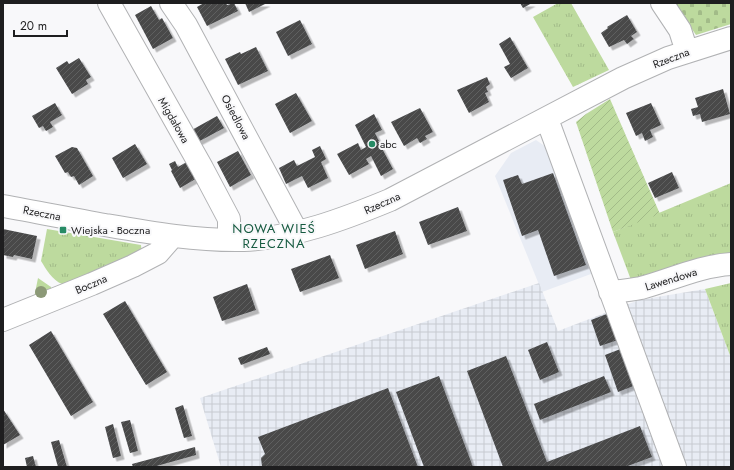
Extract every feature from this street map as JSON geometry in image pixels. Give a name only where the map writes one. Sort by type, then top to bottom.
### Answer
[{"type":"street","name":"Migdałowa","points":[[109,3],[229,219],[229,239]]},
{"type":"street","name":"Osiedlowa","points":[[171,3],[186,25],[298,232]]},
{"type":"street","points":[[662,3],[680,30],[687,52]]},
{"type":"street","name":"Rzeczna","points":[[3,206],[172,237],[244,240],[298,232],[327,224],[390,200],[624,78],[668,58],[731,38]]},
{"type":"street","points":[[547,119],[675,467]]},
{"type":"street","name":"Boczna","points":[[3,320],[133,266],[158,253],[172,237]]},
{"type":"street","name":"Lawendowa","points":[[610,292],[640,288],[692,271],[717,265],[731,264]]},
{"type":"shaded area","points":[[536,140],[556,154],[595,265],[591,274],[542,292],[495,176],[511,153]]},
{"type":"shaded area","points":[[539,283],[558,331],[639,300],[705,289],[731,358],[731,467],[221,467],[200,398]]},
{"type":"green space","points":[[558,3],[571,3],[609,70],[573,87],[533,17]]},
{"type":"green space","points":[[674,3],[731,3],[731,24],[696,35]]},
{"type":"green space","points":[[610,99],[660,214],[613,232],[576,122]]},
{"type":"green space","points":[[731,183],[731,261],[631,280],[613,232]]},
{"type":"green space","points":[[47,229],[141,245],[142,256],[78,283],[69,285],[62,284],[52,277],[41,261]]},
{"type":"green space","points":[[38,278],[51,287],[52,293],[34,298]]},
{"type":"green space","points":[[731,283],[731,358],[705,289]]},
{"type":"building","points":[[204,3],[226,3],[227,5],[234,3],[238,11],[207,26],[197,7]]},
{"type":"building","points":[[245,3],[267,3],[249,12]]},
{"type":"building","points":[[520,3],[532,3],[523,8]]},
{"type":"building","points":[[151,6],[159,20],[162,18],[173,38],[153,49],[135,15]]},
{"type":"building","points":[[627,15],[637,32],[631,36],[634,39],[627,44],[624,40],[609,47],[601,33],[608,28],[607,27]]},
{"type":"building","points":[[300,20],[312,44],[288,56],[276,32]]},
{"type":"building","points":[[510,37],[528,68],[511,78],[504,67],[510,64],[499,44]]},
{"type":"building","points":[[256,47],[268,71],[238,85],[225,59]]},
{"type":"building","points":[[79,58],[91,77],[86,80],[88,84],[72,94],[56,68],[67,61],[69,64]]},
{"type":"building","points":[[487,77],[490,84],[486,87],[488,92],[485,93],[489,102],[469,113],[457,90]]},
{"type":"building","points":[[723,89],[730,114],[702,122],[700,114],[693,116],[691,109],[698,107],[695,98]]},
{"type":"building","points":[[296,93],[312,121],[290,133],[275,104]]},
{"type":"building","points":[[55,103],[62,115],[50,122],[53,127],[46,131],[43,126],[39,128],[32,116]]},
{"type":"building","points":[[651,103],[661,125],[650,130],[653,137],[645,141],[642,133],[636,136],[626,113]]},
{"type":"building","points":[[420,108],[433,132],[425,136],[427,139],[420,143],[417,138],[404,146],[391,122]]},
{"type":"building","name":"abc","points":[[374,114],[382,130],[375,133],[393,169],[381,176],[371,156],[366,159],[369,164],[349,175],[337,154],[358,143],[361,150],[366,147],[355,125]]},
{"type":"building","points":[[217,116],[224,128],[196,143],[190,131]]},
{"type":"building","points":[[135,144],[147,164],[123,178],[112,158]]},
{"type":"building","points":[[320,146],[326,159],[321,162],[328,178],[308,188],[302,176],[286,184],[279,168],[294,160],[297,166],[315,157],[312,150]]},
{"type":"building","points":[[72,147],[77,148],[93,176],[79,185],[74,176],[71,177],[68,172],[65,173],[55,156]]},
{"type":"building","points":[[238,151],[251,175],[230,187],[217,162]]},
{"type":"building","points":[[190,160],[199,177],[180,188],[169,164],[175,161],[178,167]]},
{"type":"building","points":[[672,172],[679,188],[655,198],[648,183]]},
{"type":"building","points":[[553,173],[586,265],[554,276],[538,230],[522,236],[503,180],[518,175],[522,184]]},
{"type":"building","points":[[458,207],[467,231],[428,245],[419,222]]},
{"type":"building","points":[[3,229],[37,236],[32,259],[14,255],[13,257],[3,255]]},
{"type":"building","points":[[395,231],[403,254],[365,269],[356,245]]},
{"type":"building","points":[[330,255],[339,278],[300,292],[291,269]]},
{"type":"building","points":[[247,284],[256,310],[222,321],[213,297]]},
{"type":"building","points":[[125,301],[167,372],[146,385],[103,314]]},
{"type":"building","points":[[612,312],[621,339],[600,346],[591,320]]},
{"type":"building","points":[[51,331],[93,402],[71,416],[29,345]]},
{"type":"building","points":[[547,342],[559,372],[540,380],[528,350]]},
{"type":"building","points":[[267,347],[270,354],[241,365],[238,358]]},
{"type":"building","points":[[623,348],[636,385],[618,392],[605,355]]},
{"type":"building","points":[[506,356],[547,462],[640,426],[652,457],[625,467],[503,467],[467,371]]},
{"type":"building","points":[[439,376],[473,467],[424,467],[396,392]]},
{"type":"building","points":[[604,376],[611,392],[540,420],[534,404]]},
{"type":"building","points":[[388,388],[418,467],[262,467],[261,458],[265,454],[258,437]]},
{"type":"building","points":[[183,405],[192,436],[184,438],[175,408]]},
{"type":"building","points":[[3,409],[20,435],[3,445]]},
{"type":"building","points":[[130,420],[138,451],[130,453],[121,422]]},
{"type":"building","points":[[113,424],[121,456],[113,458],[105,427]]},
{"type":"building","points":[[59,440],[67,467],[58,467],[51,442]]},
{"type":"building","points":[[195,447],[196,455],[153,467],[133,467],[132,464]]},
{"type":"building","points":[[33,456],[36,467],[27,467],[25,458]]},
{"type":"place","name":"abc","points":[[372,144]]},
{"type":"place","name":"Wiejska - Boczna","points":[[63,230]]},
{"type":"district","name":"NOWA WIEŚ RZECZNA","points":[[274,236]]}]
